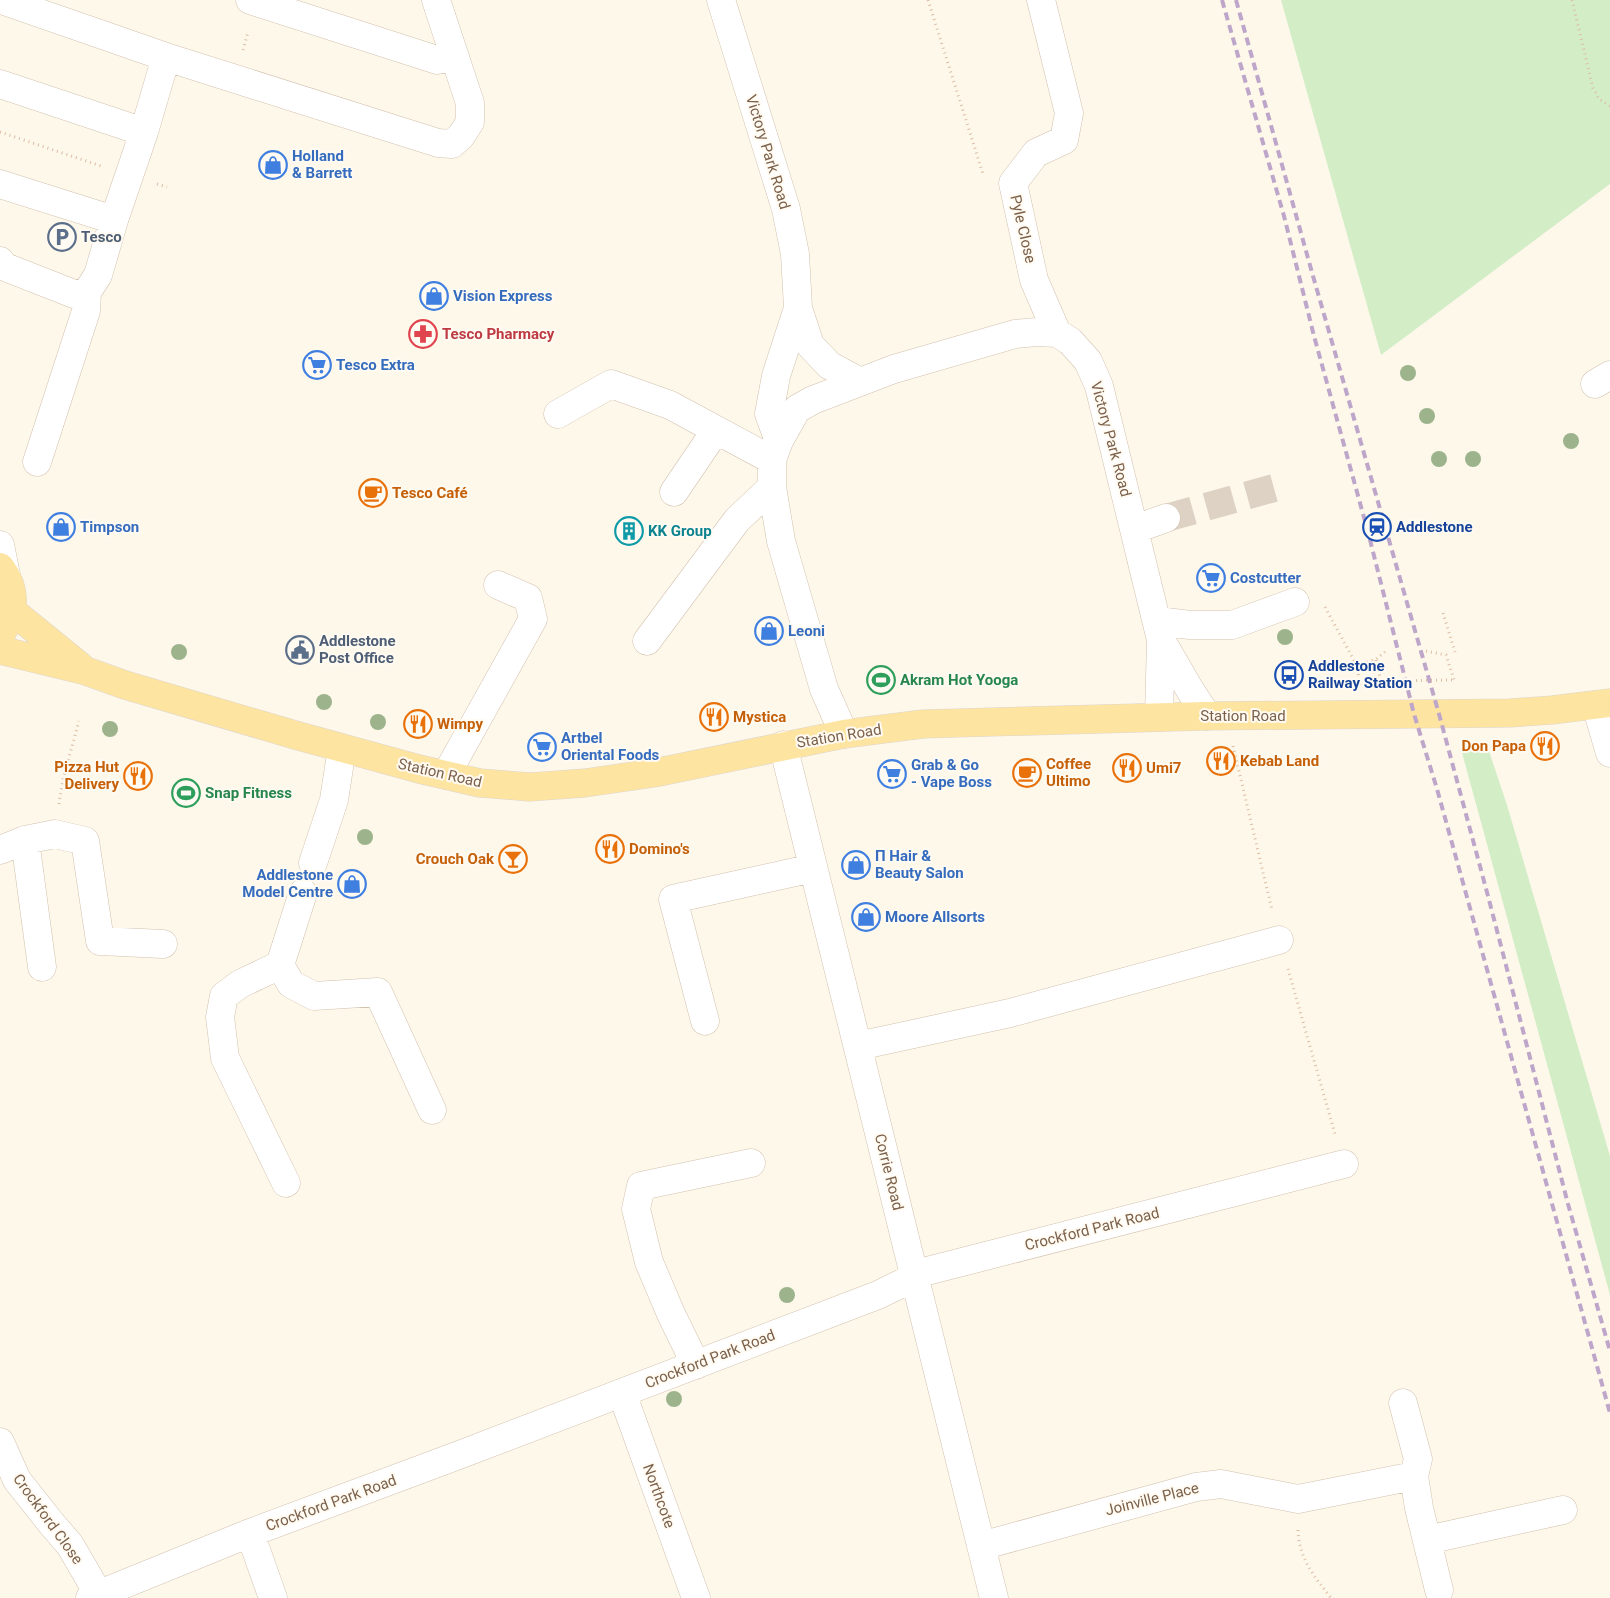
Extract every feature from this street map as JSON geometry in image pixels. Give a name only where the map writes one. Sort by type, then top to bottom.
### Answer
[{"type":"main road","points":[[0,636],[9,622],[13,605],[11,587],[3,571]]},
{"type":"main road","name":"Station Road","points":[[11,610],[86,671]]},
{"type":"main road","name":"Station Road","points":[[0,650],[86,671],[125,685],[342,748],[446,775],[480,783],[530,787],[585,783],[654,773],[844,734],[922,724],[1208,716],[1510,713],[1603,704]]},
{"type":"street","points":[[2,0],[166,57],[438,143],[452,144],[461,136],[470,122],[470,102],[436,0]]},
{"type":"street","points":[[250,0],[437,60],[455,57]]},
{"type":"street","name":"Victory Park Road","points":[[721,0],[786,208],[795,254],[798,308],[810,345],[829,365],[860,382]]},
{"type":"street","name":"Pyle Close","points":[[1041,0],[1069,113],[1064,140],[1036,153],[1013,183],[1034,280],[1057,334]]},
{"type":"street","points":[[36,462],[86,311],[87,292],[98,275],[166,57]]},
{"type":"street","points":[[0,84],[144,132]]},
{"type":"street","points":[[0,184],[114,220]]},
{"type":"street","points":[[0,261],[5,267],[74,294],[87,292]]},
{"type":"street","name":"Victory Park Road","points":[[798,308],[776,376],[769,414],[776,451],[772,487],[781,542],[824,689],[844,734]]},
{"type":"street","name":"Victory Park Road","points":[[776,451],[797,409],[813,400],[894,369],[1015,334],[1037,332],[1057,334],[1070,341],[1088,361],[1099,386],[1160,631],[1190,690],[1208,716]]},
{"type":"street","points":[[558,414],[610,384],[670,405],[716,430],[776,451]]},
{"type":"street","points":[[674,492],[716,430]]},
{"type":"street","points":[[648,641],[738,520],[772,487]]},
{"type":"street","points":[[1135,529],[1166,518]]},
{"type":"street","points":[[0,545],[3,571]]},
{"type":"street","points":[[446,775],[533,619],[528,598],[498,585]]},
{"type":"street","points":[[1160,631],[1190,625],[1232,626],[1295,602]]},
{"type":"street","name":"Victory Park Road","points":[[1159,717],[1160,631]]},
{"type":"street","points":[[1603,704],[1610,753]]},
{"type":"street","name":"Corrie Road","points":[[783,746],[994,1598]]},
{"type":"street","points":[[313,863],[334,800],[342,748]]},
{"type":"street","points":[[0,850],[25,840],[55,834],[84,841],[100,941],[163,944]]},
{"type":"street","points":[[25,840],[42,967]]},
{"type":"street","points":[[705,1021],[673,899],[813,868]]},
{"type":"street","points":[[286,1183],[225,1058],[220,1017],[224,996],[240,984],[280,965],[303,894]]},
{"type":"street","points":[[858,1046],[1010,1013],[1280,940]]},
{"type":"street","points":[[280,965],[291,984],[314,996],[378,992],[432,1110]]},
{"type":"street","points":[[696,1365],[648,1262],[636,1209],[641,1186],[751,1163]]},
{"type":"street","name":"Crockford Park Road","points":[[94,1597],[250,1533],[878,1295],[927,1272],[1344,1164]]},
{"type":"street","name":"Northcote","points":[[622,1393],[696,1598]]},
{"type":"street","points":[[1402,1403],[1418,1459],[1414,1476],[1419,1508],[1439,1590]]},
{"type":"street","name":"Crockford Close","points":[[0,1442],[17,1480],[70,1545],[94,1597]]},
{"type":"street","name":"Joinville Place","points":[[980,1546],[1196,1487],[1221,1484],[1298,1499],[1414,1476]]},
{"type":"street","points":[[1426,1540],[1563,1510]]},
{"type":"street","points":[[250,1533],[273,1598]]},
{"type":"path","points":[[928,0],[984,180]]},
{"type":"path","points":[[1572,0],[1593,88],[1598,98],[1610,106]]},
{"type":"path","points":[[0,132],[167,187]]},
{"type":"path","points":[[1295,602],[1321,598],[1357,666],[1362,693]]},
{"type":"path","points":[[1443,613],[1455,652]]},
{"type":"path","points":[[1376,659],[1381,681],[1454,680],[1446,655],[1426,651]]},
{"type":"path","points":[[1357,666],[1376,659],[1386,652]]},
{"type":"path","points":[[55,834],[63,779],[79,721]]},
{"type":"path","points":[[1298,1499],[1298,1537],[1306,1564],[1331,1598]]},
{"type":"green space","points":[[1281,0],[1610,0],[1610,184],[1381,355]]},
{"type":"green space","points":[[1487,745],[1507,805],[1610,1156],[1610,1295],[1461,749]]},
{"type":"tunnel","points":[[1166,518],[1274,488]]},
{"type":"railway","points":[[1222,0],[1284,216],[1414,714],[1437,789],[1610,1413]]},
{"type":"railway","points":[[1236,0],[1439,714],[1568,1204],[1610,1351]]},
{"type":"place","name":"Holland & Barrett","points":[[273,165]]},
{"type":"place","name":"Tesco","points":[[62,237]]},
{"type":"place","name":"Vision Express","points":[[434,296]]},
{"type":"place","name":"Tesco Pharmacy","points":[[423,334]]},
{"type":"place","name":"Tesco Extra","points":[[317,365]]},
{"type":"place","name":"Tesco Café","points":[[373,493]]},
{"type":"place","name":"Timpson","points":[[61,527]]},
{"type":"place","name":"Addlestone","points":[[1377,527]]},
{"type":"place","name":"KK Group","points":[[629,531]]},
{"type":"place","name":"Costcutter","points":[[1211,578]]},
{"type":"place","name":"Leoni","points":[[769,631]]},
{"type":"place","name":"Addlestone Post Office","points":[[300,650]]},
{"type":"place","name":"Addlestone Railway Station","points":[[1289,675]]},
{"type":"place","name":"Akram Hot Yooga","points":[[881,680]]},
{"type":"place","name":"Mystica","points":[[714,717]]},
{"type":"place","name":"Wimpy","points":[[418,724]]},
{"type":"place","name":"Don Papa","points":[[1545,746]]},
{"type":"place","name":"Artbel Oriental Foods","points":[[542,747]]},
{"type":"place","name":"Kebab Land","points":[[1221,761]]},
{"type":"place","name":"Umi7","points":[[1127,768]]},
{"type":"place","name":"Coffee Ultimo","points":[[1027,773]]},
{"type":"place","name":"Grab & Go - Vape Boss","points":[[892,774]]},
{"type":"place","name":"Pizza Hut Delivery","points":[[138,776]]},
{"type":"place","name":"Snap Fitness","points":[[186,793]]},
{"type":"place","name":"Domino's","points":[[610,849]]},
{"type":"place","name":"Crouch Oak","points":[[513,859]]},
{"type":"place","name":"Π Hair & Beauty Salon","points":[[856,865]]},
{"type":"place","name":"Addlestone Model Centre","points":[[352,884]]},
{"type":"place","name":"Moore Allsorts","points":[[866,917]]}]
